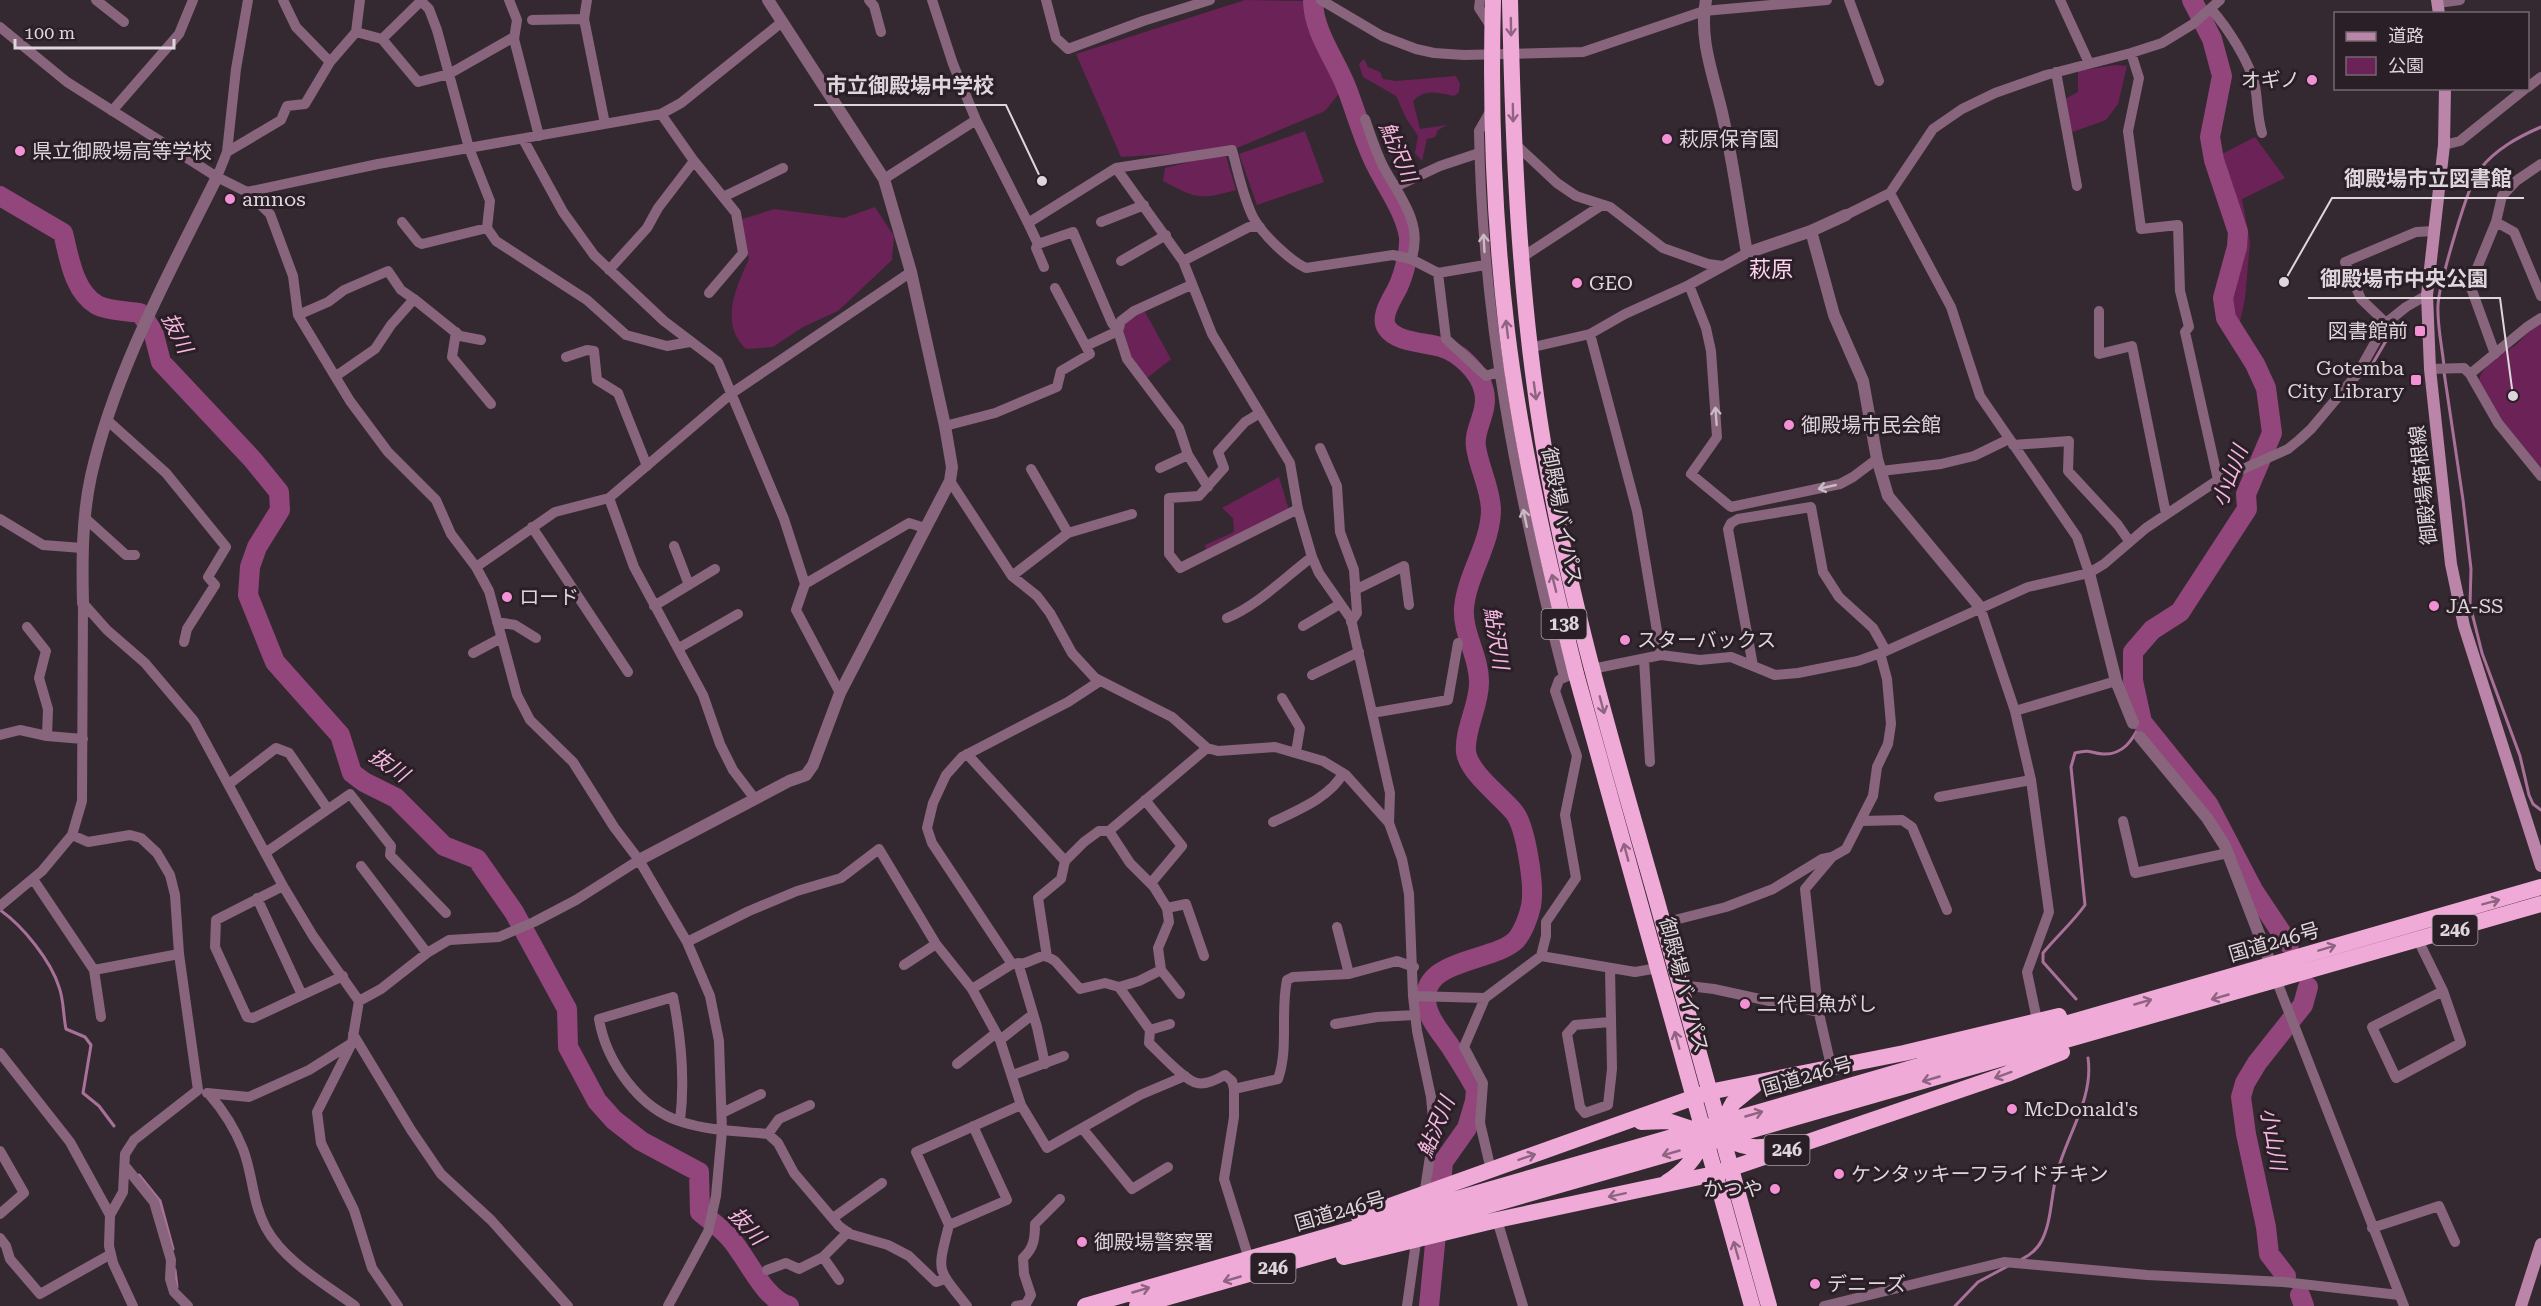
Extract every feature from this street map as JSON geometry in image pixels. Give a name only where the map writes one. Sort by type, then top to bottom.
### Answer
[{"type":"highway","name":"御殿場バイパス","points":[[1493,0],[1493,106],[1497,215],[1507,331],[1505,371],[1550,568],[1577,673],[1658,968],[1702,1100]]},
{"type":"highway","name":"御殿場バイパス","points":[[1510,0],[1513,142],[1529,348],[1543,443],[1564,554],[1577,673],[1663,923],[1680,985],[1702,1100]]},
{"type":"highway","name":"国道246号","points":[[1137,1306],[1280,1258],[1408,1220],[1448,1217],[1598,1166],[2273,973],[2541,887]]},
{"type":"highway","name":"国道246号","points":[[2273,973],[2418,940],[2541,904]]},
{"type":"highway","name":"246","points":[[1280,1258],[1324,1229],[1448,1217],[1497,1220],[1654,1187],[1866,1122],[2007,1074],[2104,1035],[2111,1020],[2087,1011],[2037,1020],[1904,1053],[1768,1079],[1560,1146],[1452,1184],[1408,1220]]},
{"type":"highway","points":[[1654,1187],[1685,1169],[1741,1094],[1768,1079]]},
{"type":"highway","points":[[1702,1100],[1768,1306]]},
{"type":"highway","points":[[1560,1146],[1647,1120],[1681,1124],[1712,1133],[1737,1144],[1756,1148],[1866,1122]]},
{"type":"highway","points":[[1721,1165],[1752,1306]]},
{"type":"highway","name":"国道246号","points":[[1085,1306],[1249,1259],[1280,1258]]},
{"type":"main road","name":"御殿場箱根線","points":[[2445,90],[2444,145],[2427,295],[2430,369],[2451,564],[2464,626],[2541,866]]},
{"type":"main road","points":[[2524,1304],[2537,1271],[2541,1244]]},
{"type":"street","points":[[96,0],[124,22]]},
{"type":"street","points":[[112,111],[179,34],[193,0]]},
{"type":"street","points":[[2,905],[33,879],[72,835],[82,801],[84,781],[82,549],[91,477],[106,420],[140,334],[227,152],[236,69],[248,0]]},
{"type":"street","points":[[283,0],[296,27],[330,62]]},
{"type":"street","points":[[227,152],[281,120],[287,106],[304,104],[330,62],[356,32],[360,0]]},
{"type":"street","points":[[509,0],[517,20],[514,37],[539,136]]},
{"type":"street","points":[[586,0],[584,19],[605,124]]},
{"type":"street","points":[[359,1001],[449,940],[499,937],[515,931],[576,900],[639,860],[806,775],[816,759],[840,693],[950,481],[951,467],[945,426],[911,272],[884,179],[768,0]]},
{"type":"street","points":[[869,0],[874,6],[881,32]]},
{"type":"street","points":[[932,0],[953,64],[976,120],[1038,244],[1036,249],[1044,267]]},
{"type":"street","points":[[1046,0],[1056,38],[1068,49],[1143,21],[1210,0]]},
{"type":"street","points":[[1479,0],[1479,8],[1492,29]]},
{"type":"street","points":[[1322,1],[1382,36],[1416,49],[1434,53],[1512,55],[1583,52],[1705,6],[1827,0]]},
{"type":"street","points":[[1849,0],[1878,81]]},
{"type":"street","points":[[2060,0],[2089,63]]},
{"type":"street","points":[[1529,348],[1590,334],[1625,314],[1689,285],[1747,253],[1811,231],[1890,193],[1933,129],[1962,109],[1986,97],[2056,72],[2162,43],[2193,24],[2220,0]]},
{"type":"street","points":[[2438,6],[2460,0]]},
{"type":"street","points":[[382,39],[421,1],[429,9],[469,148],[490,201],[487,228],[496,241],[587,300],[626,335],[667,346],[690,342]]},
{"type":"street","points":[[1705,6],[1705,39],[1723,117],[1747,253]]},
{"type":"street","points":[[2210,10],[2223,22],[2252,77],[2262,133]]},
{"type":"street","points":[[532,20],[584,19]]},
{"type":"street","points":[[247,192],[378,164],[661,114],[681,103],[782,22]]},
{"type":"street","points":[[0,27],[67,82],[217,177],[247,192],[270,214],[293,276],[298,315],[350,400],[388,452],[436,500],[451,534],[476,567],[489,591],[517,694],[530,720],[573,762],[614,827],[639,860],[687,942],[710,996],[719,1041],[722,1131],[716,1196],[708,1232],[668,1306]]},
{"type":"street","points":[[356,32],[382,39],[418,82],[449,74],[514,37]]},
{"type":"street","points":[[2131,53],[2139,78],[2128,131],[2140,229],[2178,225],[2180,291],[2189,327],[2185,333],[2218,480]]},
{"type":"street","points":[[2056,72],[2077,186]]},
{"type":"street","points":[[2529,86],[2541,76]]},
{"type":"street","points":[[2444,145],[2460,141],[2524,90]]},
{"type":"street","points":[[1438,273],[1446,339],[1486,376],[1505,371],[1485,265],[1479,153],[1479,131],[1493,106]]},
{"type":"street","points":[[661,114],[739,220],[743,253],[709,293]]},
{"type":"street","points":[[1365,119],[1374,145],[1404,201],[1413,225],[1416,246],[1411,260]]},
{"type":"street","points":[[884,179],[976,120]]},
{"type":"street","points":[[523,139],[578,236],[609,270],[663,321],[718,362],[784,519],[805,584],[796,610],[840,693]]},
{"type":"street","points":[[1513,142],[1557,183],[1576,196],[1610,207],[1663,248],[1708,264],[1723,266]]},
{"type":"street","points":[[1028,224],[1116,168],[1232,150],[1252,216],[1294,263],[1306,268],[1393,255],[1411,260],[1438,273],[1485,265]]},
{"type":"street","points":[[1395,187],[1440,166],[1479,153]]},
{"type":"street","points":[[609,270],[647,228],[658,207],[694,161]]},
{"type":"street","points":[[2495,354],[2470,285],[2496,222],[2502,196],[2516,181],[2541,164]]},
{"type":"street","points":[[723,197],[783,168]]},
{"type":"street","points":[[1116,168],[1183,261],[1212,334],[1290,463],[1298,509],[1312,557],[1319,573],[1351,622],[1359,652],[1390,793],[1389,823],[1402,859],[1410,894],[1416,996],[1415,1016],[1428,1079],[1434,1130],[1410,1271],[1407,1306]]},
{"type":"street","points":[[1890,193],[1951,307],[1980,396],[2077,537],[2089,573],[2116,681],[2140,737],[2207,818],[2228,853],[2291,1022],[2404,1306]]},
{"type":"street","points":[[1101,222],[1144,205]]},
{"type":"street","points":[[1521,258],[1602,205]]},
{"type":"street","points":[[402,222],[422,244],[487,228]]},
{"type":"street","points":[[2496,222],[2514,232],[2541,296]]},
{"type":"street","points":[[1183,261],[1249,227],[1260,227]]},
{"type":"street","points":[[1811,231],[1834,315],[1863,381],[1879,465],[1888,496],[1980,607],[2015,711],[2031,780],[2049,912],[2028,972],[2037,1020]]},
{"type":"street","points":[[2386,323],[2361,299],[2345,262],[2416,232],[2434,231]]},
{"type":"street","points":[[1038,244],[1073,232],[1112,323],[1118,331],[1127,359],[1179,428],[1188,454],[1208,487]]},
{"type":"street","points":[[1121,261],[1166,235]]},
{"type":"street","points":[[298,315],[328,302],[344,290],[388,271],[401,290],[460,336],[481,340]]},
{"type":"street","points":[[476,567],[555,512],[609,498],[732,393],[911,272]]},
{"type":"street","points":[[1086,346],[1118,331],[1121,321],[1134,311],[1191,285]]},
{"type":"street","points":[[1689,285],[1706,328],[1711,351],[1717,437],[1691,474],[1731,507],[1840,484],[1879,465],[1941,464],[1974,456],[2011,442],[2069,441],[2068,471],[2118,525],[2128,541]]},
{"type":"street","points":[[945,426],[996,413],[1057,387],[1061,371],[1090,354],[1055,288]]},
{"type":"street","points":[[1491,1170],[1480,1123],[1483,1083],[1464,1047],[1485,998],[1541,956],[1546,936],[1546,922],[1576,878],[1565,815],[1577,756],[1555,691],[1559,680],[1577,673],[1661,655],[1700,660],[1731,657],[1775,675],[1798,673],[1858,661],[2028,587],[2089,573],[2103,564],[2128,541],[2218,480],[2276,454],[2299,440],[2358,373],[2386,323],[2406,307],[2427,295]]},
{"type":"street","points":[[336,376],[375,350],[391,325],[414,299]]},
{"type":"street","points":[[2099,311],[2099,354],[2132,346],[2166,514]]},
{"type":"street","points":[[2470,374],[2541,318]]},
{"type":"street","points":[[456,332],[452,357],[491,404]]},
{"type":"street","points":[[1590,334],[1637,511],[1661,655]]},
{"type":"street","points":[[566,357],[587,350],[594,351],[597,380],[618,393],[647,466]]},
{"type":"street","points":[[2430,369],[2464,368],[2470,374],[2498,423],[2541,476]]},
{"type":"street","points":[[1260,412],[1245,422],[1218,452],[1224,468],[1199,496],[1169,498],[1168,554],[1180,568],[1298,509]]},
{"type":"street","points":[[106,420],[166,473],[226,547],[208,577],[215,585],[187,629],[184,642]]},
{"type":"street","points":[[1320,448],[1336,486],[1340,532],[1354,570],[1357,613],[1351,622]]},
{"type":"street","points":[[1160,468],[1188,454]]},
{"type":"street","points":[[1030,469],[1068,532]]},
{"type":"street","points":[[950,481],[1012,576],[1037,596],[1050,613],[1072,653],[1100,681],[1172,717],[1207,748],[1218,751],[1275,747],[1323,760],[1343,773],[1389,823]]},
{"type":"street","points":[[609,498],[634,567],[703,695],[720,744],[733,770],[755,799]]},
{"type":"street","points":[[1663,923],[1726,907],[1773,889],[1822,859],[1832,857],[1846,849],[1873,796],[1877,767],[1888,744],[1891,724],[1883,652],[1873,628],[1839,597],[1823,572],[1811,507],[1738,519],[1728,529],[1753,666]]},
{"type":"street","points":[[1012,576],[1068,532],[1132,514]]},
{"type":"street","points":[[86,518],[126,555],[135,555]]},
{"type":"street","points":[[0,519],[43,544],[82,549]]},
{"type":"street","points":[[805,584],[909,523],[925,528]]},
{"type":"street","points":[[532,526],[628,672]]},
{"type":"street","points":[[674,546],[689,585]]},
{"type":"street","points":[[1227,618],[1246,610],[1312,557]]},
{"type":"street","points":[[1355,590],[1404,566],[1409,605]]},
{"type":"street","points":[[654,606],[715,569]]},
{"type":"street","points":[[83,603],[107,630],[145,663],[194,721],[283,886],[313,936],[359,1001],[353,1038],[317,1112],[321,1143],[354,1210],[372,1268],[398,1306]]},
{"type":"street","points":[[1303,626],[1340,604]]},
{"type":"street","points":[[679,648],[738,614]]},
{"type":"street","points":[[497,622],[515,625],[536,638]]},
{"type":"street","points":[[27,627],[46,651],[39,678],[48,709],[47,736]]},
{"type":"street","points":[[473,653],[501,638]]},
{"type":"street","points":[[1372,712],[1448,700],[1458,643]]},
{"type":"street","points":[[1312,675],[1359,652]]},
{"type":"street","points":[[1644,659],[1650,762]]},
{"type":"street","points":[[1045,1064],[1015,963],[932,843],[927,828],[933,803],[946,776],[968,754],[1068,702],[1100,681]]},
{"type":"street","points":[[2015,711],[2116,681]]},
{"type":"street","points":[[1282,698],[1300,728],[1296,752]]},
{"type":"street","points":[[0,735],[20,730],[47,736],[83,739]]},
{"type":"street","points":[[229,784],[276,748],[289,753],[327,808]]},
{"type":"street","points":[[1047,957],[1038,898],[1061,879],[1065,861],[1099,831],[1109,831],[1207,748]]},
{"type":"street","points":[[968,754],[1065,861]]},
{"type":"street","points":[[1273,822],[1299,809],[1338,783],[1343,773]]},
{"type":"street","points":[[1940,797],[2031,780]]},
{"type":"street","points":[[265,853],[350,794],[391,846],[390,855],[446,913]]},
{"type":"street","points":[[1145,800],[1182,846],[1151,884]]},
{"type":"street","points":[[1862,821],[1902,820],[1912,827],[1947,910]]},
{"type":"street","points":[[2123,821],[2135,873],[2228,853]]},
{"type":"street","points":[[1109,831],[1130,863],[1151,884],[1167,908],[1169,922],[1158,948],[1161,970],[1180,994]]},
{"type":"street","points":[[72,835],[88,842],[130,835],[141,838],[157,853],[170,875],[175,895],[179,954],[198,1090]]},
{"type":"street","points":[[687,942],[768,903],[813,885],[841,878],[879,849],[936,944],[972,989],[998,1037],[1013,1075],[1021,1105],[1047,1148],[1140,1095],[1185,1076]]},
{"type":"street","points":[[1832,857],[1805,889],[1819,1012],[1832,1066]]},
{"type":"street","points":[[361,866],[427,953]]},
{"type":"street","points":[[33,879],[94,970],[101,1017]]},
{"type":"street","points":[[283,886],[216,920],[215,947],[248,1017],[254,1018],[343,976]]},
{"type":"street","points":[[257,898],[302,995]]},
{"type":"street","points":[[1167,908],[1186,904],[1204,956]]},
{"type":"street","points":[[1337,927],[1349,974]]},
{"type":"street","points":[[2418,940],[2443,991],[2461,1043],[2396,1078],[2372,1027],[2443,991]]},
{"type":"street","points":[[904,965],[936,944]]},
{"type":"street","points":[[94,970],[179,954]]},
{"type":"street","points":[[972,989],[1015,963],[1045,955],[1055,961],[1080,989],[1105,983],[1119,987],[1139,981],[1161,970]]},
{"type":"street","points":[[1541,956],[1635,972],[1658,968]]},
{"type":"street","points":[[1234,1089],[1278,1079],[1284,1062],[1283,1000],[1287,980],[1293,977],[1349,974],[1397,961],[1414,967]]},
{"type":"street","points":[[1610,968],[1612,1069],[1608,1106],[1585,1113],[1580,1107],[1568,1034],[1575,1025],[1610,1022]]},
{"type":"street","points":[[1680,985],[1714,989],[1819,1012]]},
{"type":"street","points":[[1119,987],[1150,1030],[1149,1043],[1185,1076],[1196,1083],[1206,1083],[1225,1075],[1232,1082],[1234,1117],[1224,1179],[1249,1259]]},
{"type":"street","points":[[1416,996],[1485,998]]},
{"type":"street","points":[[680,1121],[682,1106],[679,1026],[673,997],[599,1019],[611,1057],[621,1073],[658,1111],[680,1121],[722,1131],[768,1134],[778,1143],[794,1173],[848,1232],[888,1245],[909,1256],[936,1282],[945,1279]]},
{"type":"street","points":[[957,1064],[1032,1015]]},
{"type":"street","points":[[1335,1024],[1377,1017],[1415,1016]]},
{"type":"street","points":[[1150,1030],[1170,1024]]},
{"type":"street","points":[[198,1090],[209,1094],[249,1097],[309,1070],[353,1038]]},
{"type":"street","points":[[353,1038],[441,1174],[491,1220],[568,1306]]},
{"type":"street","points":[[0,1053],[70,1142],[110,1215]]},
{"type":"street","points":[[1013,1075],[1064,1056]]},
{"type":"street","points":[[133,1306],[111,1254],[108,1229],[110,1215],[123,1192],[125,1154],[131,1144],[198,1090]]},
{"type":"street","points":[[209,1094],[222,1108],[243,1149],[255,1205],[267,1230],[292,1258],[355,1306]]},
{"type":"street","points":[[722,1113],[761,1094]]},
{"type":"street","points":[[768,1134],[779,1119],[810,1105]]},
{"type":"street","points":[[967,1306],[945,1279],[939,1264],[949,1225],[916,1152],[1021,1105]]},
{"type":"street","points":[[949,1225],[1007,1200],[973,1126]]},
{"type":"street","points":[[1082,1128],[1132,1189],[1168,1167]]},
{"type":"street","points":[[0,1151],[24,1193],[0,1214]]},
{"type":"street","points":[[125,1166],[154,1202],[171,1260],[170,1279],[174,1292],[188,1306]]},
{"type":"street","points":[[833,1218],[882,1183]]},
{"type":"street","points":[[1016,1306],[1026,1304],[1031,1295],[1023,1274],[1023,1258],[1030,1251],[1035,1239],[1035,1224],[1060,1198]]},
{"type":"street","points":[[2372,1228],[2439,1206],[2455,1242]]},
{"type":"street","points":[[1497,1220],[1522,1306]]},
{"type":"street","points":[[767,1270],[786,1263],[799,1269],[823,1257],[848,1232]]},
{"type":"street","points":[[0,1239],[6,1246],[10,1258],[40,1294],[111,1254]]},
{"type":"street","points":[[823,1257],[839,1280]]},
{"type":"street","points":[[1824,1306],[2004,1262],[2147,1275],[2283,1282],[2399,1295]]},
{"type":"green space","points":[[1245,0],[1304,1],[1341,91],[1325,111],[1232,150],[1121,157],[1076,54]]},
{"type":"green space","points":[[1364,59],[1368,67],[1380,72],[1383,79],[1396,81],[1456,76],[1460,84],[1459,92],[1454,96],[1427,93],[1413,101],[1420,129],[1447,125],[1438,130],[1435,137],[1427,139],[1422,161],[1415,153],[1418,136],[1406,118],[1396,96],[1363,77],[1359,64]]},
{"type":"green space","points":[[2116,65],[2127,66],[2118,104],[2106,120],[2070,133],[2065,99],[2078,92],[2078,71]]},
{"type":"green space","points":[[1305,131],[1324,182],[1257,205],[1239,154]]},
{"type":"green space","points":[[2255,137],[2285,178],[2242,199],[2250,242],[2245,299],[2240,321],[2261,393],[2234,343],[2217,303],[2234,229],[2206,156],[2224,153]]},
{"type":"green space","points":[[1225,153],[1236,190],[1198,196],[1163,181],[1165,168]]},
{"type":"green space","points":[[875,207],[894,236],[892,260],[838,311],[803,327],[773,347],[746,349],[733,328],[732,317],[735,293],[749,259],[739,220],[774,209],[844,218]]},
{"type":"green space","points":[[1145,312],[1171,359],[1146,379],[1128,355],[1121,321],[1137,313]]},
{"type":"green space","points":[[2541,324],[2541,468],[2500,418],[2478,383],[2490,361],[2516,345],[2533,327]]},
{"type":"green space","points":[[1279,477],[1289,510],[1206,552],[1205,545],[1234,532],[1233,518],[1222,508]]},
{"type":"waterway","name":"鮎沢川","points":[[1313,0],[1321,35],[1347,89],[1372,158],[1407,228],[1408,256],[1400,282],[1386,313],[1387,328],[1397,337],[1441,347],[1455,353],[1473,370],[1484,391],[1485,399],[1476,447],[1489,493],[1491,509],[1487,534],[1469,583],[1464,608],[1466,627],[1479,674],[1477,700],[1467,735],[1466,752],[1468,760],[1479,776],[1514,812],[1526,843],[1531,872],[1531,906],[1516,940],[1491,953],[1444,970],[1433,979],[1427,991],[1427,1007],[1431,1017],[1476,1089],[1467,1128],[1443,1162],[1429,1306]]},
{"type":"waterway","name":"小山川","points":[[2192,0],[2212,39],[2222,76],[2210,137],[2214,160],[2238,232],[2237,247],[2223,298],[2226,318],[2255,364],[2266,388],[2272,433],[2246,494],[2247,509],[2180,612],[2152,630],[2133,652],[2133,681],[2142,722],[2208,804],[2253,890],[2289,944]]},
{"type":"waterway","points":[[2444,366],[2438,305],[2449,257],[2475,178],[2493,155],[2516,139],[2541,127]]},
{"type":"waterway","name":"抜川","points":[[0,196],[63,233],[73,272],[82,291],[89,299],[107,308],[140,313],[153,331],[161,362],[253,460],[279,492],[280,510],[257,547],[250,567],[248,595],[275,662],[340,735],[352,773],[364,782],[396,798],[444,846],[477,859],[514,912],[567,1009],[568,1047],[597,1101],[614,1120],[641,1141],[699,1172],[700,1212],[736,1245],[771,1295],[789,1306]]},
{"type":"waterway","points":[[2373,363],[2393,329],[2402,320]]},
{"type":"waterway","points":[[2444,372],[2471,569],[2470,605],[2482,653],[2520,756],[2529,795],[2533,804],[2541,810]]},
{"type":"waterway","points":[[2076,999],[2043,962],[2043,953],[2085,905],[2071,767],[2075,753],[2088,751],[2111,754],[2123,749],[2142,722]]},
{"type":"waterway","points":[[0,910],[27,935],[50,966],[61,992],[66,1029],[85,1037],[91,1045],[83,1093],[99,1106],[114,1126]]},
{"type":"waterway","name":"小山川","points":[[2286,1276],[2269,1254],[2241,1097],[2245,1083],[2257,1063],[2303,1005],[2308,987]]},
{"type":"waterway","points":[[2022,1259],[2036,1248],[2045,1232],[2061,1159],[2087,1088],[2088,1058]]},
{"type":"waterway","points":[[139,1175],[160,1201],[173,1249]]},
{"type":"waterway","points":[[1955,1306],[1978,1282],[2008,1266]]},
{"type":"waterway","points":[[175,1270],[177,1287]]},
{"type":"waterway","name":"小山川","points":[[2300,1295],[2304,1306]]},
{"type":"place","name":"オギノ","points":[[2312,80]]},
{"type":"place","name":"萩原保育園","points":[[1667,139]]},
{"type":"place","name":"県立御殿場高等学校","points":[[20,151]]},
{"type":"place","name":"市立御殿場中学校","points":[[1042,181]]},
{"type":"place","name":"amnos","points":[[230,199]]},
{"type":"place","name":"御殿場市立図書館","points":[[2284,282]]},
{"type":"place","name":"GEO","points":[[1577,283]]},
{"type":"place","name":"図書館前","points":[[2420,331]]},
{"type":"place","name":"Gotemba City Library","points":[[2416,380]]},
{"type":"place","name":"御殿場市中央公園","points":[[2513,396]]},
{"type":"place","name":"御殿場市民会館","points":[[1789,425]]},
{"type":"place","name":"ロード","points":[[507,597]]},
{"type":"place","name":"JA-SS","points":[[2434,606]]},
{"type":"place","name":"スターバックス","points":[[1625,640]]},
{"type":"place","name":"二代目魚がし","points":[[1745,1004]]},
{"type":"place","name":"McDonald's","points":[[2012,1109]]},
{"type":"place","name":"ケンタッキーフライドチキン","points":[[1839,1174]]},
{"type":"place","name":"かつや","points":[[1775,1189]]},
{"type":"place","name":"御殿場警察署","points":[[1082,1242]]},
{"type":"place","name":"デニーズ","points":[[1815,1284]]},
{"type":"district","name":"萩原","points":[[1771,269]]}]
